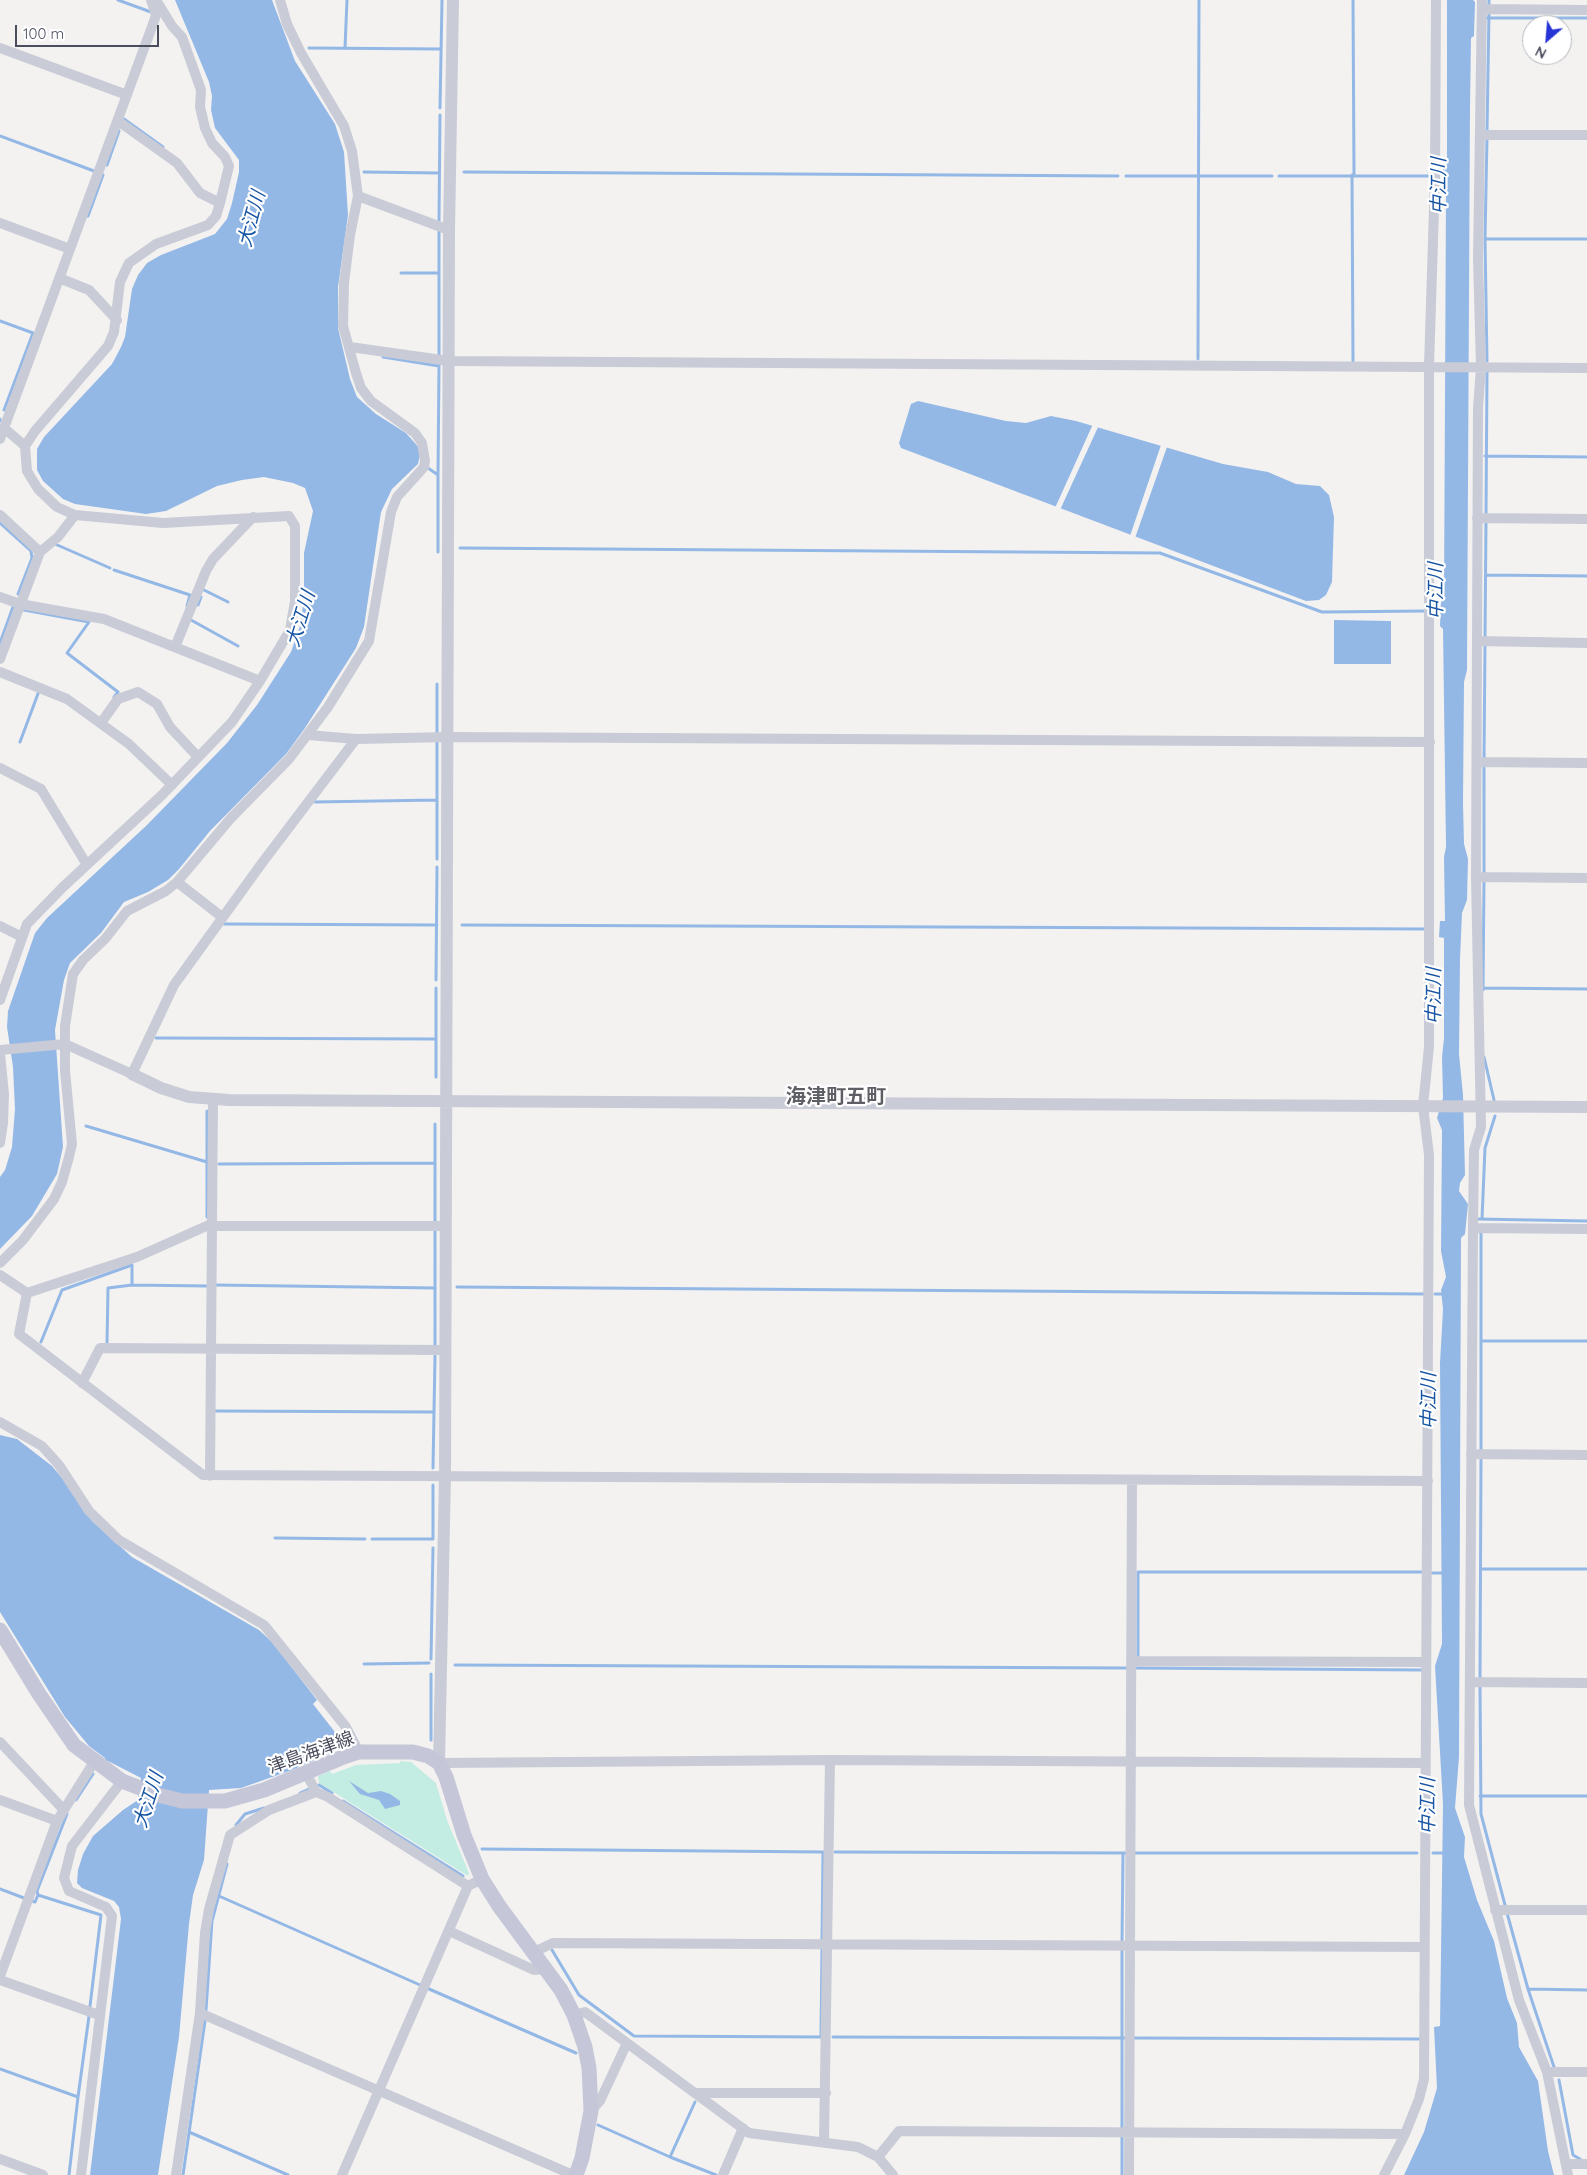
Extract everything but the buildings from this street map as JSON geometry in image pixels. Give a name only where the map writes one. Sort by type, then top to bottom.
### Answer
[{"type":"main road","name":"津島海津線","points":[[0,1630],[58,1724],[74,1745],[94,1762],[126,1784],[182,1801],[205,1802],[236,1798],[264,1790],[359,1752],[413,1752],[428,1756],[439,1763]]},
{"type":"main road","points":[[439,1763],[446,1777],[464,1835],[482,1879],[499,1906],[561,1990],[574,2014],[589,2068],[591,2111],[587,2140],[574,2175]]},
{"type":"street","points":[[0,439],[4,420],[70,249],[156,15],[151,0]]},
{"type":"street","points":[[25,446],[35,431],[99,359],[114,332],[117,320],[120,282],[129,263],[156,244],[208,225],[216,216],[220,203],[229,166],[225,157],[212,143],[204,128],[200,107],[201,90],[182,37],[172,26],[156,0]]},
{"type":"street","points":[[0,1263],[23,1240],[43,1214],[62,1182],[72,1144],[63,1044],[64,1026],[73,974],[105,939],[127,911],[166,891],[177,882],[231,818],[289,759],[308,735],[360,658],[369,641],[391,512],[397,497],[424,467],[425,460],[422,443],[415,433],[371,401],[361,388],[344,326],[344,283],[350,234],[358,196],[352,150],[344,126],[301,53],[287,24],[280,0]]},
{"type":"street","points":[[453,0],[449,361],[446,1350],[439,1763],[830,1760],[1425,1763]]},
{"type":"street","points":[[1384,2175],[1405,2134],[1419,2100],[1424,2079],[1425,1662],[1428,1481],[1429,1155],[1427,1106],[1429,1046],[1436,0]]},
{"type":"street","points":[[1568,2175],[1547,2072],[1519,2000],[1469,1805],[1474,1150],[1481,1127],[1476,877],[1478,259],[1482,11],[1587,10]]},
{"type":"street","points":[[0,48],[127,95]]},
{"type":"street","points":[[118,121],[178,163],[200,194],[220,203]]},
{"type":"street","points":[[1480,135],[1587,135]]},
{"type":"street","points":[[358,196],[450,230]]},
{"type":"street","points":[[0,223],[70,249]]},
{"type":"street","points":[[59,278],[89,290],[117,320]]},
{"type":"street","points":[[350,347],[449,361],[1587,368]]},
{"type":"street","points":[[0,1000],[28,924],[37,913],[172,784],[232,722],[260,681],[290,630],[295,601],[295,526],[289,516],[162,523],[74,515],[57,507],[32,481],[27,471],[25,446],[4,420]]},
{"type":"street","points":[[0,659],[40,552],[58,537],[74,515]]},
{"type":"street","points":[[0,516],[40,552]]},
{"type":"street","points":[[175,647],[206,571],[213,559],[253,517]]},
{"type":"street","points":[[1477,518],[1587,519]]},
{"type":"street","points":[[0,597],[20,604],[104,619],[260,681]]},
{"type":"street","points":[[1476,641],[1587,643]]},
{"type":"street","points":[[0,672],[68,699],[102,723],[140,754],[172,784]]},
{"type":"street","points":[[102,723],[118,700],[138,692],[157,704],[170,727],[198,757]]},
{"type":"street","points":[[308,735],[356,739],[448,737],[1430,742]]},
{"type":"street","points":[[132,1074],[174,985],[222,917],[356,739]]},
{"type":"street","points":[[1477,762],[1587,763]]},
{"type":"street","points":[[0,768],[41,789],[87,865]]},
{"type":"street","points":[[1476,877],[1587,878]]},
{"type":"street","points":[[177,882],[222,917]]},
{"type":"street","points":[[0,926],[22,937]]},
{"type":"street","points":[[0,1143],[4,1123],[2,1051],[63,1044],[161,1088],[189,1097],[213,1099],[447,1102],[1587,1107]]},
{"type":"street","points":[[210,1476],[213,1099]]},
{"type":"street","points":[[28,1293],[137,1257],[211,1225],[446,1226]]},
{"type":"street","points":[[1473,1228],[1587,1229]]},
{"type":"street","points":[[0,1275],[28,1293]]},
{"type":"street","points":[[28,1293],[19,1334],[203,1476],[445,1475],[1428,1481]]},
{"type":"street","points":[[82,1383],[100,1348],[446,1350]]},
{"type":"street","points":[[0,1422],[42,1446],[59,1465],[89,1511],[119,1540],[264,1625],[346,1727],[359,1752]]},
{"type":"street","points":[[1471,1454],[1587,1455]]},
{"type":"street","points":[[1128,2175],[1132,1480]]},
{"type":"street","points":[[1131,1661],[1425,1662]]},
{"type":"street","points":[[1470,1682],[1587,1683]]},
{"type":"street","points":[[0,1742],[63,1810]]},
{"type":"street","points":[[824,2142],[830,1760]]},
{"type":"street","points":[[94,1762],[57,1821],[0,1978],[99,2015]]},
{"type":"street","points":[[306,1773],[316,1792],[328,1797],[468,1886]]},
{"type":"street","points":[[81,2175],[112,1916],[106,1906],[69,1891],[64,1878],[72,1846],[126,1784]]},
{"type":"street","points":[[176,2175],[200,2013],[208,1909],[230,1835],[269,1810],[316,1792]]},
{"type":"street","points":[[0,1800],[57,1821]]},
{"type":"street","points":[[342,2175],[468,1886],[482,1879]]},
{"type":"street","points":[[1495,1910],[1587,1910]]},
{"type":"street","points":[[449,1931],[534,1970],[546,1969]]},
{"type":"street","points":[[534,1952],[553,1943],[1424,1947]]},
{"type":"street","points":[[574,2014],[585,2012],[749,2133],[858,2147],[878,2157],[893,2175]]},
{"type":"street","points":[[200,2013],[574,2175]]},
{"type":"street","points":[[591,2111],[600,2101],[627,2042]]},
{"type":"street","points":[[1547,2072],[1587,2072]]},
{"type":"street","points":[[697,2093],[826,2093]]},
{"type":"street","points":[[723,2175],[743,2128]]},
{"type":"street","points":[[878,2157],[899,2131],[1405,2134]]},
{"type":"street","points":[[0,2159],[43,2175]]},
{"type":"street","points":[[1566,2164],[1587,2164]]},
{"type":"green space","points":[[400,1761],[411,1762],[436,1783],[447,1820],[469,1873],[468,1876],[319,1783],[318,1776],[330,1771],[332,1774],[356,1765],[400,1763]]},
{"type":"water","name":"大江川","points":[[175,0],[272,0],[295,61],[335,124],[344,152],[348,215],[338,287],[338,328],[350,379],[357,397],[376,414],[406,433],[421,450],[418,464],[392,489],[381,512],[364,627],[356,648],[305,728],[286,754],[210,831],[168,880],[148,892],[124,902],[101,933],[70,963],[64,980],[55,1030],[63,1147],[57,1174],[32,1216],[0,1249],[0,1177],[5,1170],[12,1147],[15,1109],[13,1067],[7,1027],[8,1011],[35,933],[47,918],[147,825],[227,743],[257,705],[291,652],[300,626],[304,599],[304,553],[313,511],[305,488],[293,483],[264,477],[242,480],[217,486],[166,511],[146,514],[75,504],[63,499],[43,481],[37,470],[37,449],[44,437],[112,364],[121,347],[125,337],[132,289],[138,275],[147,263],[161,255],[215,234],[227,219],[232,203],[239,172],[239,160],[215,128],[211,110],[212,96],[209,82]]},
{"type":"water","points":[[1447,0],[1473,0],[1475,2],[1474,36],[1471,38],[1467,670],[1464,682],[1463,803],[1464,844],[1468,859],[1467,900],[1462,913],[1459,1054],[1463,1095],[1465,1175],[1460,1183],[1459,1191],[1468,1204],[1465,1234],[1461,1238],[1459,1757],[1455,1808],[1465,1837],[1464,1857],[1477,1900],[1494,1941],[1507,1998],[1517,2023],[1519,2047],[1538,2081],[1548,2151],[1554,2175],[1404,2175],[1424,2132],[1437,2088],[1434,2027],[1440,2026],[1443,1804],[1435,1666],[1442,1644],[1440,1363],[1443,1309],[1441,1290],[1446,1277],[1441,1251],[1442,1130],[1437,1118],[1443,1098],[1444,938],[1439,937],[1440,921],[1445,921],[1444,857],[1446,847],[1443,629],[1440,626],[1441,599],[1444,599],[1446,193],[1443,192],[1443,167],[1447,164]]},
{"type":"water","points":[[918,401],[1006,421],[1026,423],[1051,416],[1076,421],[1223,464],[1268,472],[1296,484],[1320,486],[1329,495],[1334,517],[1332,582],[1326,595],[1319,600],[1306,601],[901,448],[899,443],[911,404]]},
{"type":"water","points":[[1334,620],[1391,621],[1391,664],[1334,664]]},
{"type":"water","name":"大江川","points":[[0,1435],[17,1439],[52,1466],[67,1484],[92,1521],[132,1557],[259,1630],[272,1642],[317,1700],[313,1704],[342,1741],[339,1749],[292,1770],[241,1788],[209,1790],[204,1860],[193,1895],[179,2037],[158,2175],[90,2175],[121,1919],[119,1907],[114,1901],[82,1888],[77,1883],[78,1870],[83,1854],[93,1836],[123,1810],[138,1800],[141,1778],[108,1761],[106,1762],[105,1758],[89,1746],[65,1717],[0,1612]]},
{"type":"water","points":[[349,1781],[368,1793],[381,1791],[390,1794],[400,1801],[400,1805],[385,1809],[379,1800],[360,1794]]},
{"type":"pier","points":[[1093,424],[1099,425],[1060,510],[1055,508]]},
{"type":"pier","points":[[1161,445],[1167,447],[1135,538],[1130,536]]},
{"type":"waterway","points":[[118,0],[151,12]]},
{"type":"waterway","points":[[345,48],[347,0]]},
{"type":"waterway","points":[[440,108],[442,0]]},
{"type":"waterway","points":[[1198,359],[1199,0]]},
{"type":"waterway","points":[[1353,0],[1354,175]]},
{"type":"waterway","points":[[1489,0],[1489,6]]},
{"type":"waterway","points":[[1487,132],[1489,12]]},
{"type":"waterway","points":[[1483,18],[1587,18]]},
{"type":"waterway","points":[[309,48],[441,49]]},
{"type":"waterway","points":[[439,221],[440,115]]},
{"type":"waterway","points":[[124,119],[163,147]]},
{"type":"waterway","points":[[107,165],[119,131]]},
{"type":"waterway","points":[[0,136],[94,171]]},
{"type":"waterway","points":[[1487,137],[1485,239],[1487,361]]},
{"type":"waterway","points":[[364,172],[439,173]]},
{"type":"waterway","points":[[464,172],[1118,176]]},
{"type":"waterway","points":[[88,216],[103,175]]},
{"type":"waterway","points":[[1352,175],[1353,361]]},
{"type":"waterway","points":[[1126,176],[1272,176]]},
{"type":"waterway","name":"中江川","points":[[1279,176],[1429,176]]},
{"type":"waterway","points":[[439,231],[439,355]]},
{"type":"waterway","points":[[1485,239],[1587,239]]},
{"type":"waterway","points":[[401,273],[439,273]]},
{"type":"waterway","points":[[0,321],[33,333],[4,410]]},
{"type":"waterway","points":[[383,357],[439,366]]},
{"type":"waterway","points":[[438,475],[439,365]]},
{"type":"waterway","points":[[1486,515],[1487,372]]},
{"type":"waterway","points":[[1485,456],[1587,457]]},
{"type":"waterway","points":[[428,468],[438,475],[438,552]]},
{"type":"waterway","points":[[1485,638],[1486,521]]},
{"type":"waterway","points":[[0,523],[31,551],[32,558],[18,594]]},
{"type":"waterway","points":[[53,545],[55,544],[110,568]]},
{"type":"waterway","points":[[460,548],[1160,553],[1322,612]]},
{"type":"waterway","points":[[114,570],[190,595],[187,606]]},
{"type":"waterway","points":[[1486,575],[1587,576]]},
{"type":"waterway","points":[[204,590],[228,602]]},
{"type":"waterway","points":[[198,605],[201,597]]},
{"type":"waterway","points":[[0,643],[13,607]]},
{"type":"waterway","points":[[24,610],[89,622],[67,653],[118,692],[114,697]]},
{"type":"waterway","name":"中江川","points":[[1322,612],[1424,611]]},
{"type":"waterway","points":[[191,620],[238,646]]},
{"type":"waterway","points":[[1484,759],[1485,644]]},
{"type":"waterway","points":[[437,684],[437,732]]},
{"type":"waterway","points":[[20,742],[39,691]]},
{"type":"waterway","points":[[437,741],[437,859]]},
{"type":"waterway","points":[[1484,766],[1484,874]]},
{"type":"waterway","points":[[315,802],[437,800]]},
{"type":"waterway","points":[[436,980],[437,867]]},
{"type":"waterway","points":[[1483,990],[1484,881]]},
{"type":"waterway","points":[[224,924],[437,925]]},
{"type":"waterway","points":[[462,925],[1426,929]]},
{"type":"waterway","points":[[436,988],[436,1077]]},
{"type":"waterway","points":[[1483,988],[1587,989]]},
{"type":"waterway","points":[[156,1038],[436,1039]]},
{"type":"waterway","points":[[1484,1057],[1494,1100]]},
{"type":"waterway","points":[[207,1111],[207,1217]]},
{"type":"waterway","points":[[1482,1219],[1485,1148],[1495,1116]]},
{"type":"waterway","points":[[435,1124],[435,1223]]},
{"type":"waterway","points":[[86,1126],[207,1162]]},
{"type":"waterway","points":[[219,1164],[435,1163]]},
{"type":"waterway","points":[[1476,1219],[1587,1221]]},
{"type":"waterway","points":[[435,1231],[435,1345]]},
{"type":"waterway","points":[[1481,1231],[1481,1450]]},
{"type":"waterway","points":[[41,1342],[62,1290],[132,1265],[132,1285]]},
{"type":"waterway","points":[[107,1343],[108,1288],[132,1285],[207,1286]]},
{"type":"waterway","points":[[214,1285],[435,1288]]},
{"type":"waterway","points":[[457,1287],[1425,1294]]},
{"type":"waterway","points":[[1435,1294],[1445,1294]]},
{"type":"waterway","points":[[1481,1341],[1587,1341]]},
{"type":"waterway","points":[[433,1468],[435,1356]]},
{"type":"waterway","points":[[213,1411],[434,1412]]},
{"type":"waterway","points":[[1480,1678],[1481,1458]]},
{"type":"waterway","points":[[372,1539],[433,1539],[433,1485]]},
{"type":"waterway","points":[[275,1538],[365,1539]]},
{"type":"waterway","points":[[431,1659],[433,1548]]},
{"type":"waterway","points":[[1481,1569],[1587,1569]]},
{"type":"waterway","points":[[1138,1656],[1138,1572],[1421,1572]]},
{"type":"waterway","points":[[1432,1573],[1443,1573]]},
{"type":"waterway","points":[[364,1664],[429,1663]]},
{"type":"waterway","points":[[455,1665],[1127,1668]]},
{"type":"waterway","points":[[1135,1668],[1422,1670]]},
{"type":"waterway","points":[[431,1674],[431,1740]]},
{"type":"waterway","points":[[1480,1687],[1481,1814],[1505,1905]]},
{"type":"waterway","points":[[76,1800],[93,1774]]},
{"type":"waterway","points":[[319,1785],[332,1793]]},
{"type":"waterway","points":[[300,1793],[309,1789]]},
{"type":"waterway","points":[[1480,1796],[1587,1796]]},
{"type":"waterway","points":[[343,1801],[463,1876]]},
{"type":"waterway","points":[[236,1825],[245,1814],[264,1808]]},
{"type":"waterway","points":[[38,1895],[37,1891],[67,1814]]},
{"type":"waterway","points":[[482,1849],[824,1852]]},
{"type":"waterway","points":[[822,1941],[823,1852]]},
{"type":"waterway","points":[[835,1852],[1127,1853]]},
{"type":"waterway","points":[[1122,1942],[1123,1853]]},
{"type":"waterway","points":[[1135,1853],[1417,1853]]},
{"type":"waterway","points":[[1433,1853],[1445,1853]]},
{"type":"waterway","points":[[206,2010],[212,1921],[227,1864]]},
{"type":"waterway","points":[[0,1889],[24,1898]]},
{"type":"waterway","points":[[32,1901],[35,1902],[38,1895],[101,1915],[90,2006]]},
{"type":"waterway","points":[[219,1896],[420,1985]]},
{"type":"waterway","points":[[1507,1913],[1528,1989],[1554,2067]]},
{"type":"waterway","points":[[821,2036],[822,1949]]},
{"type":"waterway","points":[[552,1950],[579,1995],[634,2036],[824,2037]]},
{"type":"waterway","points":[[1122,1950],[1122,2128]]},
{"type":"waterway","points":[[429,1989],[576,2053]]},
{"type":"waterway","points":[[1528,1989],[1587,1990]]},
{"type":"waterway","points":[[78,2097],[89,2016]]},
{"type":"waterway","points":[[183,2175],[205,2021]]},
{"type":"waterway","points":[[833,2037],[1125,2038]]},
{"type":"waterway","points":[[1134,2038],[1419,2039]]},
{"type":"waterway","points":[[0,2069],[78,2097],[69,2175]]},
{"type":"waterway","points":[[1559,2080],[1573,2155],[1580,2159]]},
{"type":"waterway","points":[[695,2102],[670,2157],[716,2175]]},
{"type":"waterway","points":[[598,2125],[670,2157]]},
{"type":"waterway","points":[[189,2132],[288,2175]]},
{"type":"waterway","points":[[1122,2136],[1122,2175]]},
{"type":"district","name":"海津町五町","points":[[836,1097]]}]
